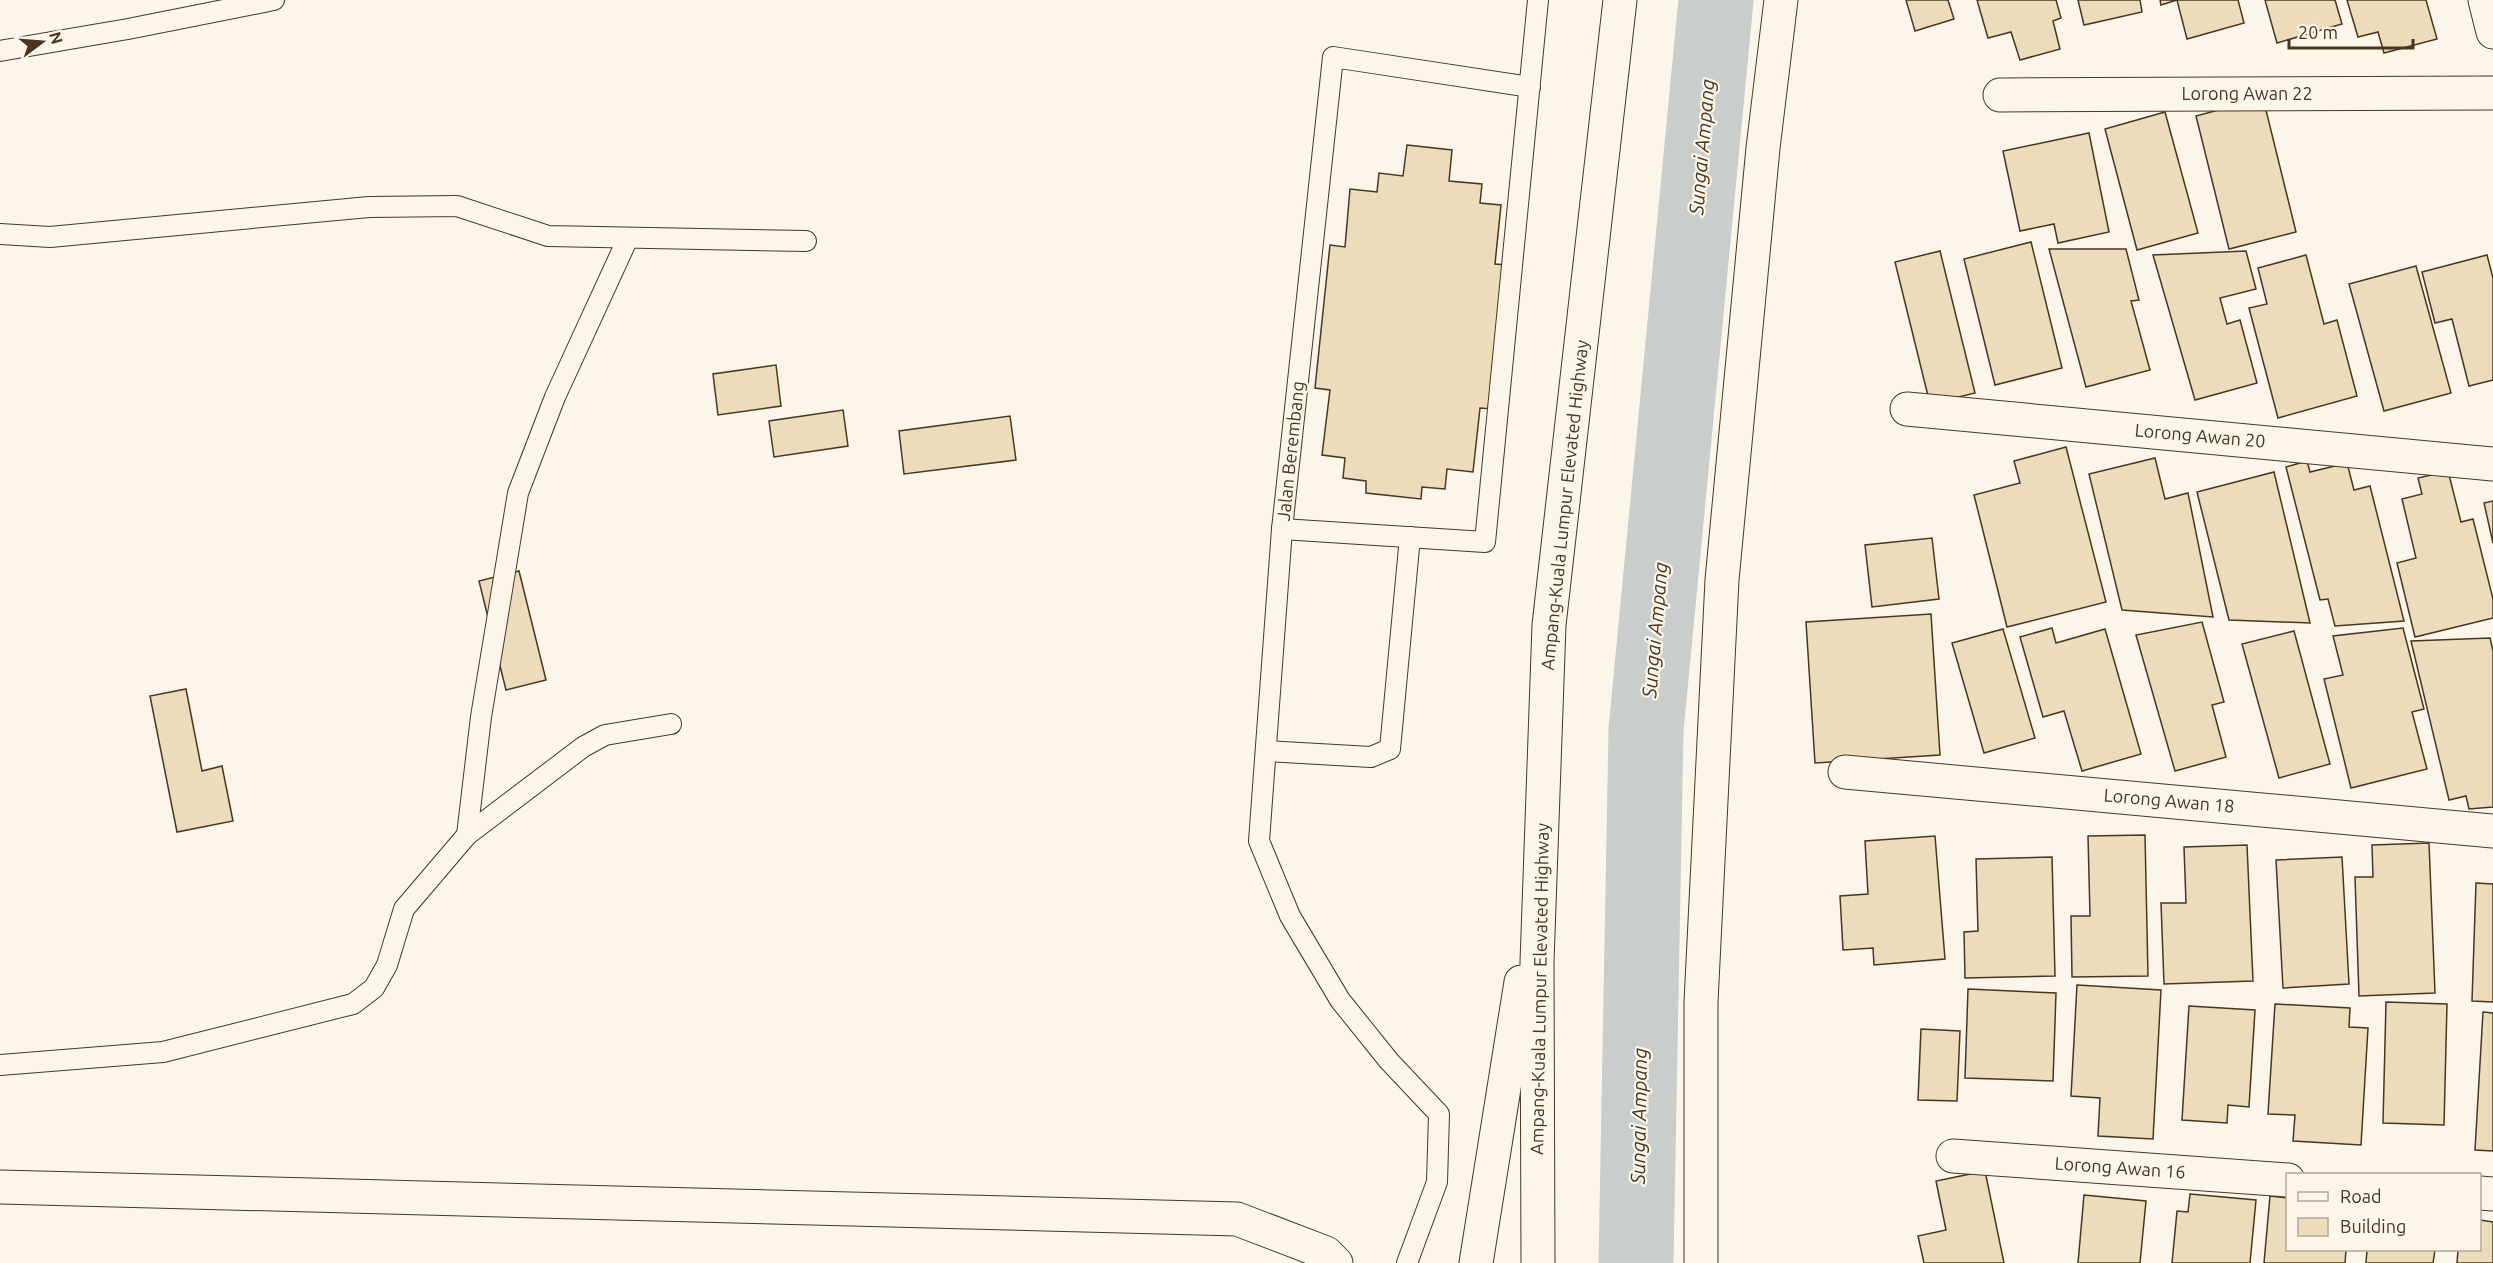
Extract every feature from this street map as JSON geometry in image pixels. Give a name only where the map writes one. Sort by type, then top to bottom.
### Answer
[{"type":"main road","name":"Ampang-Kuala Lumpur Elevated Highway","points":[[1538,1263],[1537,962],[1549,625],[1620,0]]},
{"type":"main road","points":[[1701,1263],[1701,1002],[1722,580],[1762,160],[1781,0]]},
{"type":"main road","points":[[2485,0],[2493,32]]},
{"type":"main road","name":"Lorong Awan 22","points":[[2000,95],[2493,93]]},
{"type":"main road","name":"Lorong Awan 20","points":[[1906,409],[2493,464]]},
{"type":"main road","name":"Lorong Awan 18","points":[[1845,772],[2493,831]]},
{"type":"main road","points":[[1476,1263],[1540,861]]},
{"type":"main road","name":"Lorong Awan 16","points":[[1953,1156],[2286,1180]]},
{"type":"main road","points":[[0,1187],[1238,1219],[1326,1253],[1336,1263]]},
{"type":"lane","points":[[0,51],[274,0]]},
{"type":"lane","name":"Jalan Berembang","points":[[1530,87],[1334,57],[1282,529],[1485,542],[1530,87],[1538,0]]},
{"type":"lane","points":[[0,234],[50,237],[369,207],[457,206],[548,236],[806,241]]},
{"type":"lane","points":[[467,835],[481,717],[518,493],[555,397],[628,238]]},
{"type":"lane","points":[[1282,529],[1259,841],[1290,916],[1340,1000],[1389,1061],[1439,1114],[1437,1182],[1407,1263]]},
{"type":"lane","points":[[1266,751],[1371,757],[1390,749],[1410,537]]},
{"type":"lane","points":[[0,1065],[163,1052],[353,1004],[374,988],[387,965],[404,909],[467,835],[583,747],[605,735],[671,724]]},
{"type":"building","points":[[1906,0],[1948,0],[1954,19],[1915,31]]},
{"type":"building","points":[[1977,0],[2056,0],[2061,18],[2053,21],[2060,49],[2020,60],[2011,32],[1988,38]]},
{"type":"building","points":[[2078,0],[2140,0],[2142,12],[2084,25]]},
{"type":"building","points":[[2160,0],[2177,0],[2161,5]]},
{"type":"building","points":[[2177,0],[2238,0],[2244,23],[2187,39]]},
{"type":"building","points":[[2265,0],[2335,0],[2342,24],[2277,43]]},
{"type":"building","points":[[2347,0],[2426,0],[2437,39],[2384,53],[2378,32],[2358,37]]},
{"type":"building","points":[[2263,98],[2296,232],[2229,249],[2196,116]]},
{"type":"building","points":[[2165,112],[2198,233],[2137,250],[2105,129]]},
{"type":"building","points":[[2089,133],[2109,232],[2058,243],[2054,224],[2020,231],[2003,151]]},
{"type":"building","points":[[1407,145],[1452,150],[1449,181],[1482,184],[1480,203],[1501,205],[1495,264],[1508,265],[1493,409],[1480,408],[1473,472],[1447,469],[1445,489],[1422,487],[1421,499],[1366,493],[1366,481],[1343,478],[1345,458],[1322,455],[1330,390],[1315,388],[1330,245],[1345,247],[1350,189],[1377,192],[1379,173],[1403,176]]},
{"type":"building","points":[[2031,242],[2062,368],[1995,385],[1964,259]]},
{"type":"building","points":[[2049,249],[2126,249],[2139,300],[2131,301],[2150,370],[2086,387]]},
{"type":"building","points":[[1940,251],[1975,393],[1930,404],[1895,262]]},
{"type":"building","points":[[2246,251],[2256,289],[2220,298],[2227,324],[2240,320],[2257,383],[2195,400],[2153,255]]},
{"type":"building","points":[[2306,255],[2324,324],[2337,320],[2357,396],[2278,418],[2249,308],[2267,304],[2258,268]]},
{"type":"building","points":[[2487,255],[2493,278],[2493,380],[2469,386],[2452,319],[2435,323],[2422,272]]},
{"type":"building","points":[[2416,266],[2451,393],[2384,411],[2349,284]]},
{"type":"building","points":[[776,365],[781,406],[718,415],[713,374]]},
{"type":"building","points":[[843,410],[848,446],[774,457],[769,421]]},
{"type":"building","points":[[1010,416],[1016,460],[904,474],[899,431]]},
{"type":"building","points":[[2066,447],[2106,602],[2007,627],[1974,495],[2020,483],[2014,461]]},
{"type":"building","points":[[2155,458],[2165,499],[2188,493],[2213,617],[2122,610],[2089,474]]},
{"type":"building","points":[[2307,461],[2310,472],[2347,463],[2354,490],[2370,486],[2404,621],[2335,626],[2328,599],[2320,600],[2286,467]]},
{"type":"building","points":[[2448,471],[2461,522],[2473,519],[2493,599],[2493,618],[2415,637],[2397,563],[2416,558],[2402,499],[2422,494],[2418,478]]},
{"type":"building","points":[[2274,472],[2310,623],[2229,620],[2197,492]]},
{"type":"building","points":[[2493,501],[2493,543],[2484,503]]},
{"type":"building","points":[[1932,538],[1939,599],[1872,607],[1865,545]]},
{"type":"building","points":[[519,571],[546,680],[506,690],[479,581]]},
{"type":"building","points":[[1931,614],[1940,755],[1815,763],[1806,622]]},
{"type":"building","points":[[2202,622],[2224,702],[2212,705],[2226,757],[2175,771],[2136,635]]},
{"type":"building","points":[[2052,628],[2056,643],[2105,629],[2141,754],[2082,771],[2064,711],[2043,717],[2020,637]]},
{"type":"building","points":[[2403,628],[2424,709],[2412,712],[2427,769],[2351,788],[2324,679],[2343,675],[2333,636]]},
{"type":"building","points":[[2003,629],[2035,738],[1984,753],[1952,643]]},
{"type":"building","points":[[2294,631],[2330,764],[2279,778],[2242,644]]},
{"type":"building","points":[[2490,638],[2493,651],[2493,807],[2469,809],[2466,796],[2449,800],[2411,641]]},
{"type":"building","points":[[186,689],[202,771],[222,766],[233,821],[177,832],[150,696]]},
{"type":"building","points":[[2145,835],[2148,976],[2072,977],[2071,916],[2090,916],[2088,836]]},
{"type":"building","points":[[1935,836],[1945,959],[1874,965],[1873,948],[1843,950],[1840,896],[1868,894],[1865,841]]},
{"type":"building","points":[[2429,843],[2435,993],[2359,996],[2355,877],[2373,877],[2372,845]]},
{"type":"building","points":[[2247,845],[2253,981],[2164,984],[2161,903],[2186,903],[2184,847]]},
{"type":"building","points":[[2052,857],[2055,976],[1965,978],[1964,932],[1978,931],[1976,859]]},
{"type":"building","points":[[2342,857],[2349,984],[2283,988],[2276,860]]},
{"type":"building","points":[[2476,883],[2493,884],[2493,1002],[2472,1001]]},
{"type":"building","points":[[2077,985],[2161,990],[2153,1139],[2098,1136],[2100,1098],[2071,1096]]},
{"type":"building","points":[[1968,989],[2056,993],[2053,1081],[1965,1078]]},
{"type":"building","points":[[2386,1002],[2447,1004],[2444,1125],[2383,1123]]},
{"type":"building","points":[[2275,1004],[2350,1008],[2349,1027],[2368,1028],[2361,1145],[2293,1141],[2295,1115],[2268,1114]]},
{"type":"building","points":[[2189,1006],[2255,1010],[2249,1107],[2228,1105],[2227,1123],[2182,1120]]},
{"type":"building","points":[[2483,1012],[2493,1013],[2493,1151],[2475,1150]]},
{"type":"building","points":[[1921,1029],[1960,1031],[1957,1101],[1918,1100]]},
{"type":"building","points":[[1985,1171],[2004,1263],[1924,1263],[1918,1236],[1946,1230],[1936,1181]]},
{"type":"building","points":[[2190,1194],[2256,1200],[2250,1263],[2172,1263],[2177,1211],[2188,1212]]},
{"type":"building","points":[[2084,1195],[2146,1201],[2140,1263],[2078,1263]]},
{"type":"building","points":[[2270,1196],[2286,1198],[2286,1251],[2346,1251],[2345,1263],[2264,1263]]},
{"type":"building","points":[[2481,1220],[2493,1222],[2493,1263],[2457,1263],[2458,1251],[2481,1251]]},
{"type":"building","points":[[2367,1251],[2435,1251],[2433,1263],[2366,1263]]},
{"type":"waterway","name":"Sungai Ampang","points":[[1636,1263],[1646,730],[1716,0]]}]
